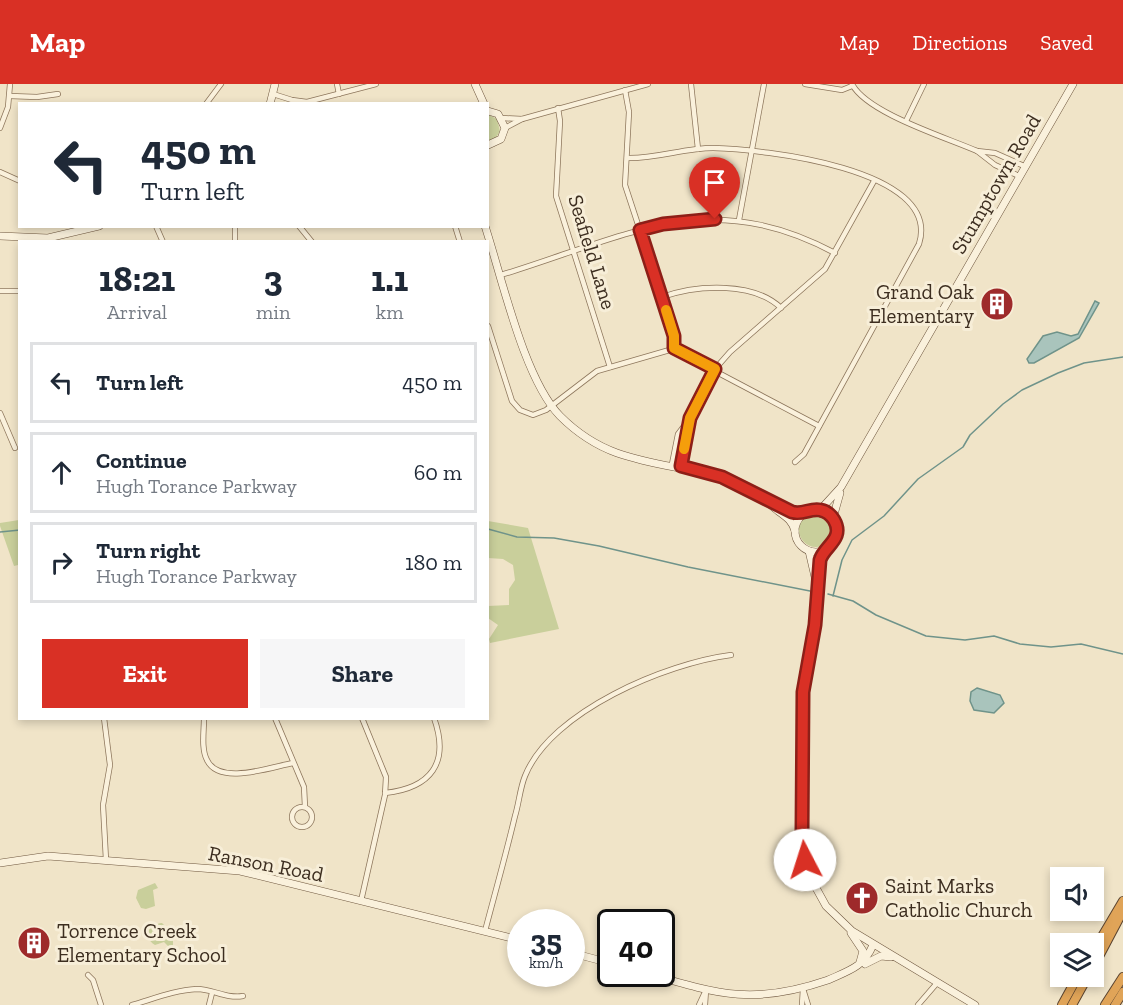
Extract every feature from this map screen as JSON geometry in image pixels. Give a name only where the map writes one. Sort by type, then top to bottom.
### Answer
[{"type":"highway","points":[[1104,933],[1123,901]]},
{"type":"highway","points":[[1104,947],[1123,911]]},
{"type":"highway","points":[[1106,1005],[1123,977]]},
{"type":"highway","points":[[1062,1005],[1072,987]]},
{"type":"highway","points":[[1072,1005],[1082,987]]},
{"type":"highway","points":[[1115,1005],[1123,992]]},
{"type":"street","points":[[0,128],[10,96],[10,84]]},
{"type":"street","points":[[208,102],[221,84]]},
{"type":"street","points":[[268,102],[275,84]]},
{"type":"street","points":[[337,84],[339,94]]},
{"type":"street","points":[[273,94],[301,102],[376,84]]},
{"type":"street","points":[[489,112],[502,118],[522,118],[648,84]]},
{"type":"street","points":[[691,84],[698,149]]},
{"type":"street","points":[[739,220],[764,84]]},
{"type":"street","points":[[805,84],[842,90],[852,85],[869,104],[977,151],[995,165],[1019,176]]},
{"type":"street","points":[[906,121],[924,84]]},
{"type":"street","name":"Stumptown Road","points":[[820,510],[841,488],[1073,84]]},
{"type":"street","points":[[476,87],[477,102]]},
{"type":"street","points":[[476,87],[483,102]]},
{"type":"street","points":[[625,90],[629,112],[625,185],[674,336],[674,348]]},
{"type":"street","points":[[10,96],[37,97],[58,94]]},
{"type":"street","name":"Seafield Lane","points":[[558,108],[560,121],[556,196],[610,367]]},
{"type":"street","points":[[502,118],[505,129]]},
{"type":"street","points":[[490,145],[501,139],[505,129],[522,118]]},
{"type":"street","points":[[627,158],[698,149],[751,151],[832,164],[874,181],[915,208],[921,224],[922,237],[804,454],[795,462]]},
{"type":"street","points":[[977,151],[994,153],[1024,166]]},
{"type":"street","points":[[0,172],[18,181]]},
{"type":"street","points":[[672,464],[678,434],[690,418],[715,369],[730,352],[819,276],[835,253],[874,181]]},
{"type":"street","points":[[501,275],[640,230],[691,220],[739,220],[777,227],[835,253]]},
{"type":"street","points":[[0,236],[48,238],[90,228]]},
{"type":"street","points":[[301,228],[310,240]]},
{"type":"street","points":[[486,228],[531,368],[552,406],[572,427],[600,446],[633,458],[672,464],[722,477],[770,504],[789,519],[801,545],[809,551],[823,551],[829,548],[837,537],[833,518],[820,510],[804,514],[770,504]]},
{"type":"street","points":[[662,297],[692,290],[727,288],[763,296],[782,308]]},
{"type":"street","points":[[0,291],[18,291]]},
{"type":"street","points":[[489,329],[516,407],[533,415],[540,414],[552,406],[593,374],[674,348],[819,426]]},
{"type":"street","points":[[0,413],[15,448]]},
{"type":"street","points":[[681,466],[690,418]]},
{"type":"street","name":"Stumptown Road","points":[[833,518],[841,488]]},
{"type":"street","points":[[795,531],[796,524],[804,514]]},
{"type":"street","points":[[809,551],[817,586]]},
{"type":"street","points":[[823,551],[817,586],[815,625],[803,692],[803,842],[807,868],[817,892],[832,913],[848,928],[975,1005]]},
{"type":"street","points":[[485,931],[524,778],[539,753],[562,728],[601,702],[675,666],[731,655]]},
{"type":"street","points":[[104,720],[110,765],[103,812],[106,860]]},
{"type":"street","points":[[204,720],[206,758],[217,771],[228,775],[293,763]]},
{"type":"street","points":[[276,720],[304,787],[305,807]]},
{"type":"street","points":[[361,901],[385,794],[386,777],[363,720]]},
{"type":"street","points":[[385,794],[408,790],[431,774],[439,758],[442,744],[435,720]]},
{"type":"street","points":[[305,807],[312,812],[313,819],[306,827],[299,827],[292,820],[293,813],[297,808],[305,807]]},
{"type":"street","name":"Ranson Road","points":[[0,863],[37,856],[240,871],[507,937]]},
{"type":"street","points":[[848,928],[863,951],[855,969]]},
{"type":"street","points":[[855,969],[864,961],[873,945]]},
{"type":"street","points":[[675,981],[706,990],[751,998],[803,989],[855,969],[881,956],[896,959]]},
{"type":"street","points":[[88,975],[93,980],[101,1005]]},
{"type":"street","points":[[918,1005],[937,983]]},
{"type":"street","points":[[132,1005],[186,990],[200,989],[232,998],[243,996]]},
{"type":"street","points":[[802,1005],[803,989]]},
{"type":"street","points":[[803,989],[808,1005]]},
{"type":"street","points":[[699,1005],[706,990]]},
{"type":"street","points":[[705,1005],[706,990]]},
{"type":"street","points":[[209,1005],[212,993]]},
{"type":"green space","points":[[489,115],[497,119],[500,131],[496,138],[489,141]]},
{"type":"green space","points":[[816,513],[828,518],[833,530],[828,542],[816,547],[804,542],[799,530],[804,518]]},
{"type":"green space","points":[[18,520],[18,565],[14,566],[0,523]]},
{"type":"green space","points":[[489,521],[528,528],[559,629],[490,643],[489,639],[498,625],[489,619],[489,606],[509,605],[509,589],[515,580],[513,565],[503,559],[489,558]]},
{"type":"green space","points":[[155,883],[158,888],[153,890],[155,906],[141,908],[136,898],[138,890]]},
{"type":"green space","points":[[162,923],[173,940],[173,946],[170,948],[164,942],[155,945],[148,935],[150,928]]},
{"type":"water","points":[[1095,301],[1099,303],[1079,338],[1034,363],[1029,363],[1027,359],[1043,336],[1057,332],[1071,336],[1078,334]]},
{"type":"water","points":[[977,688],[1000,695],[1004,703],[994,713],[974,710],[970,701],[971,692]]},
{"type":"waterway","points":[[833,596],[842,560],[852,540],[884,516],[918,479],[963,447],[970,435],[1003,404],[1022,390],[1058,373],[1084,363],[1123,357]]},
{"type":"waterway","points":[[489,529],[517,537],[554,538],[599,546],[688,567],[810,591]]},
{"type":"waterway","points":[[0,532],[18,530]]},
{"type":"waterway","points":[[828,594],[853,601],[876,615],[926,636],[965,640],[994,636],[1020,644],[1051,647],[1081,644],[1123,654]]},
{"type":"slow traffic","points":[[666,310],[674,336],[674,348],[715,369],[690,418],[684,449]]},
{"type":"place","name":"Grand Oak Elementary","points":[[997,304]]},
{"type":"place","name":"Saint Marks Catholic Church","points":[[862,898]]},
{"type":"place","name":"Torrence Creek Elementary School","points":[[34,943]]},
{"type":"route","points":[[715,219],[663,224],[640,230],[674,336],[674,348],[715,369],[690,418],[681,466],[713,473],[770,504],[798,514],[814,510],[825,511],[833,518],[837,530],[834,543],[823,551],[820,560],[817,613],[803,692],[802,832],[805,860]]}]
